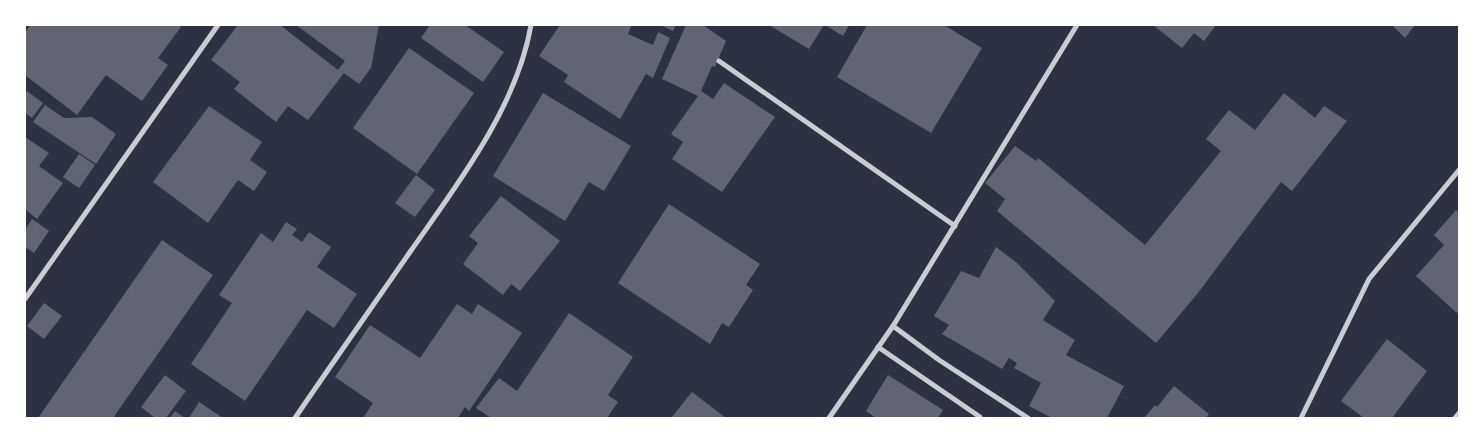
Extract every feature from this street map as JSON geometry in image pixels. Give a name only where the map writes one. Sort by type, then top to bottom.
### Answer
[{"type":"street","points":[[25,299],[218,25]]},
{"type":"street","points":[[295,418],[456,187],[494,121],[517,75],[527,47],[531,25]]},
{"type":"street","points":[[828,418],[893,326],[1077,25]]},
{"type":"street","points":[[719,61],[954,226]]},
{"type":"street","points":[[1302,418],[1369,280],[1459,170]]},
{"type":"street","points":[[893,326],[939,360],[1028,418]]},
{"type":"street","points":[[878,347],[980,417]]},
{"type":"street","points":[[1454,418],[1459,413]]},
{"type":"building","points":[[30,25],[178,25],[181,27],[158,58],[168,65],[142,101],[106,75],[77,115],[25,75],[25,33]]},
{"type":"building","points":[[238,25],[280,25],[338,70],[345,61],[296,25],[379,25],[371,68],[359,84],[344,73],[308,120],[288,106],[276,122],[234,89],[240,82],[211,60]]},
{"type":"building","points":[[430,25],[465,25],[504,52],[483,82],[421,38]]},
{"type":"building","points":[[560,25],[629,25],[631,26],[628,34],[653,45],[658,32],[670,38],[653,78],[646,74],[620,119],[564,82],[568,75],[539,56]]},
{"type":"building","points":[[660,25],[676,25],[673,31]]},
{"type":"building","points":[[686,25],[703,25],[726,41],[715,67],[712,66],[701,91],[713,99],[724,83],[775,117],[722,192],[672,159],[683,142],[671,134],[698,96],[662,79]]},
{"type":"building","points":[[769,25],[824,25],[809,49]]},
{"type":"building","points":[[825,25],[849,25],[843,36]]},
{"type":"building","points":[[867,25],[944,25],[982,48],[931,133],[837,77]]},
{"type":"building","points":[[1153,25],[1216,25],[1204,41],[1194,33],[1182,48]]},
{"type":"building","points":[[1392,25],[1415,25],[1405,38]]},
{"type":"building","points":[[409,48],[474,93],[417,174],[353,128]]},
{"type":"building","points":[[27,91],[43,103],[32,118],[25,113],[25,94]]},
{"type":"building","points":[[543,93],[631,146],[604,191],[589,182],[565,221],[493,176]]},
{"type":"building","points":[[1284,93],[1315,118],[1324,106],[1347,121],[1292,191],[1281,182],[1198,293],[1156,343],[997,211],[1005,199],[985,183],[1015,146],[1036,161],[1038,158],[1145,245],[1221,151],[1206,139],[1229,110],[1255,130]]},
{"type":"building","points":[[45,105],[64,118],[92,117],[116,134],[96,164],[33,122]]},
{"type":"building","points":[[209,106],[262,142],[250,160],[267,172],[254,191],[238,180],[208,223],[153,182]]},
{"type":"building","points":[[25,137],[49,153],[39,166],[63,183],[37,219],[25,209]]},
{"type":"building","points":[[79,154],[95,165],[79,188],[63,177]]},
{"type":"building","points":[[416,175],[435,190],[415,217],[395,203]]},
{"type":"building","points":[[501,196],[560,241],[520,291],[511,284],[503,295],[463,264],[478,243],[469,236]]},
{"type":"building","points":[[669,204],[760,264],[746,285],[753,290],[729,327],[722,323],[710,344],[618,283]]},
{"type":"building","points":[[1456,210],[1459,212],[1459,311],[1457,313],[1416,276],[1444,245],[1434,235]]},
{"type":"building","points":[[32,219],[49,231],[34,253],[25,247],[25,230]]},
{"type":"building","points":[[286,222],[297,229],[292,235],[302,242],[309,232],[331,247],[317,267],[357,294],[334,328],[307,310],[245,401],[191,364],[232,303],[219,295],[261,233],[273,242]]},
{"type":"building","points":[[162,240],[213,275],[113,418],[38,418]]},
{"type":"building","points":[[996,247],[1017,263],[1055,301],[1043,320],[1075,340],[1066,355],[1124,386],[1107,418],[1052,418],[1029,406],[1041,383],[1014,368],[1017,363],[1009,358],[1002,369],[942,334],[949,325],[934,316],[961,271],[979,278]]},
{"type":"building","points":[[44,303],[62,316],[44,339],[27,326]]},
{"type":"building","points":[[457,304],[472,314],[478,304],[522,333],[469,411],[465,407],[458,418],[363,418],[373,403],[335,377],[370,325],[420,358]]},
{"type":"building","points":[[569,313],[633,357],[608,395],[618,402],[607,418],[491,418],[476,408],[499,378],[517,391]]},
{"type":"building","points":[[1387,339],[1427,371],[1392,418],[1364,418],[1341,401]]},
{"type":"building","points":[[165,375],[186,391],[166,418],[155,418],[141,407]]},
{"type":"building","points":[[888,375],[943,410],[938,418],[876,418],[866,411]]},
{"type":"building","points":[[1174,386],[1209,414],[1206,418],[1144,418],[1155,405],[1157,407]]},
{"type":"building","points":[[692,392],[726,418],[671,418]]},
{"type":"building","points":[[199,402],[223,418],[189,418]]},
{"type":"building","points":[[175,411],[185,418],[170,418]]}]
